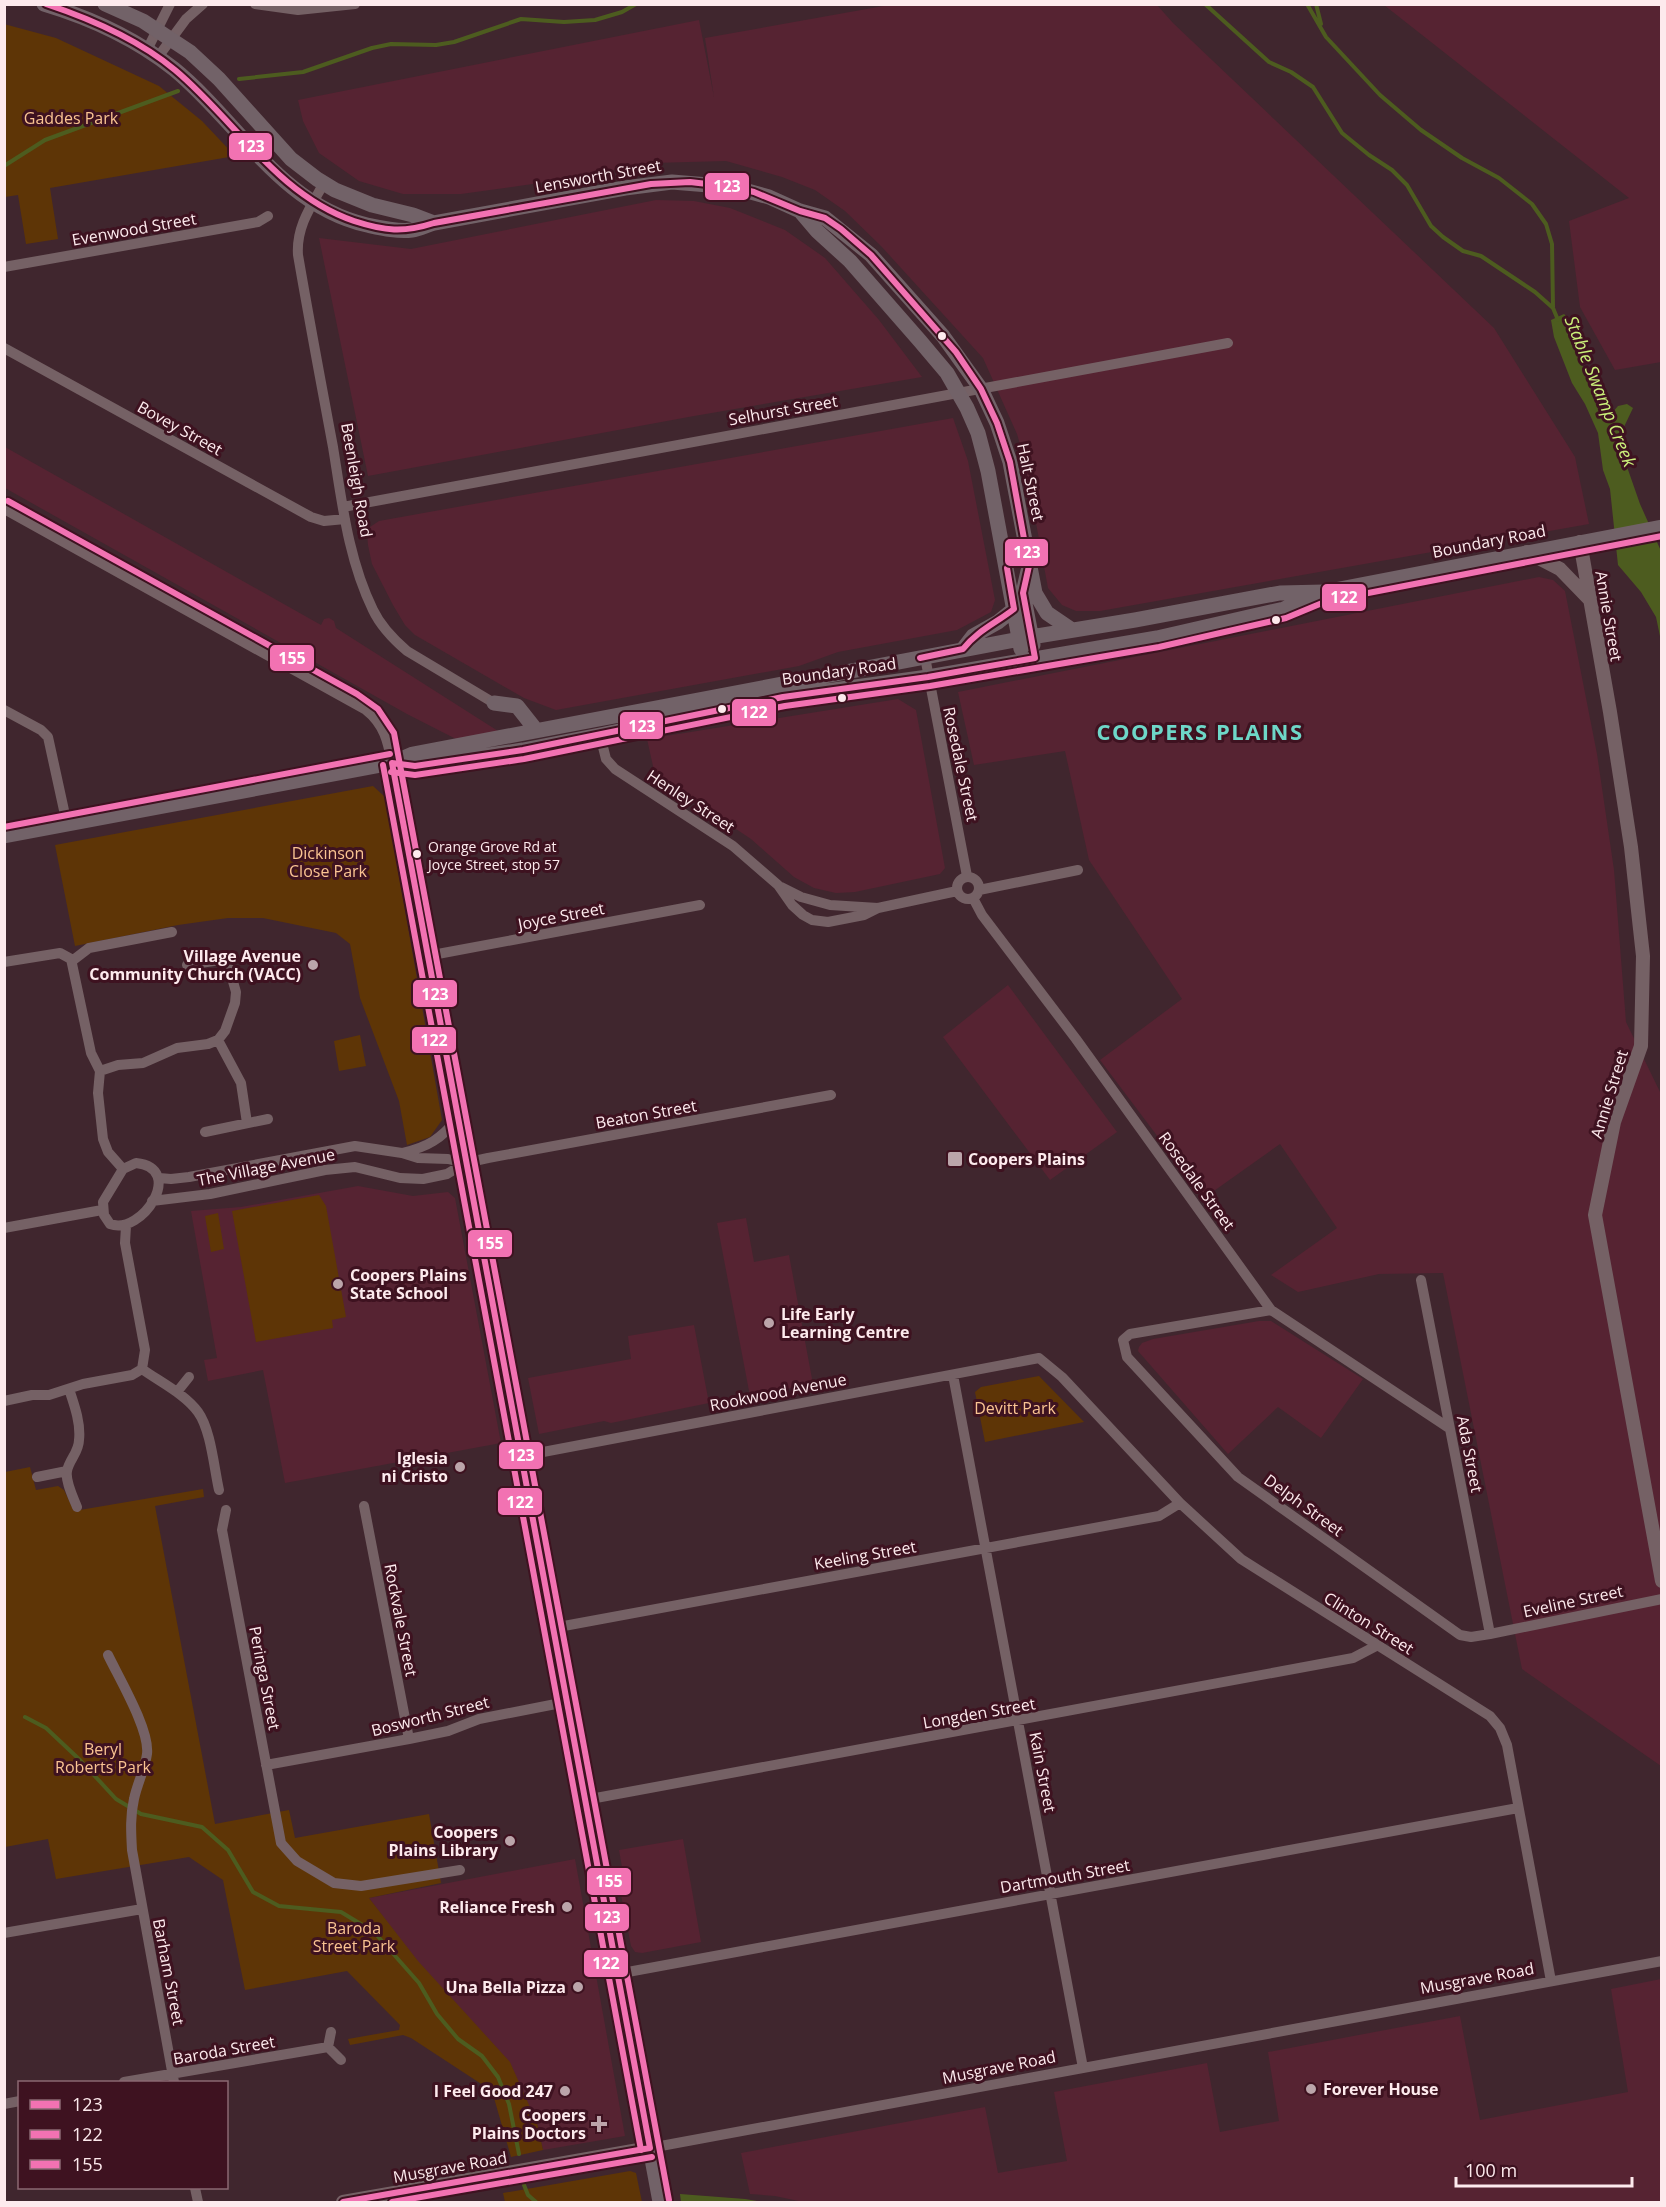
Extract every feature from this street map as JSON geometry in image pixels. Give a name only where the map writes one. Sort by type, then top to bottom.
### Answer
[{"type":"main road","points":[[44,4],[87,19],[152,53],[211,102],[272,171],[313,202]]},
{"type":"main road","points":[[105,4],[157,29],[205,65],[291,159],[324,183]]},
{"type":"main road","name":"Lensworth Street","points":[[313,202],[346,219],[377,227],[413,230],[434,223],[625,188],[672,182],[733,187],[769,197],[800,211],[825,218],[871,255],[943,336],[981,389]]},
{"type":"main road","name":"Lensworth Street","points":[[324,183],[372,205],[413,215],[434,223]]},
{"type":"main road","name":"Lensworth Street","points":[[800,211],[817,231],[850,261],[920,341],[959,393]]},
{"type":"main road","name":"Halt Street","points":[[981,389],[997,423],[1010,462],[1029,566],[1023,593],[1025,638],[1029,659]]},
{"type":"main road","name":"Halt Street","points":[[959,393],[982,449],[1014,609],[1025,638]]},
{"type":"main road","name":"Boundary Road","points":[[4,836],[392,764],[413,754],[1025,638],[1280,593],[1324,592],[1661,527]]},
{"type":"main road","points":[[1029,566],[1040,604],[1053,617],[1072,630]]},
{"type":"main road","name":"Boundary Road","points":[[392,764],[415,766],[600,735],[783,697],[928,677],[1198,630],[1284,609],[1324,592]]},
{"type":"main road","points":[[963,650],[973,636],[998,622],[1014,609]]},
{"type":"main road","points":[[494,703],[517,706],[536,730]]},
{"type":"main road","points":[[392,764],[660,2202]]},
{"type":"street","points":[[152,53],[157,29],[170,4]]},
{"type":"street","points":[[152,53],[171,39],[191,13],[203,4]]},
{"type":"street","points":[[255,4],[298,10],[355,4]]},
{"type":"street","name":"Beenleigh Road","points":[[324,183],[299,234],[298,255],[345,519],[360,578],[374,611],[388,633],[408,651],[494,703]]},
{"type":"street","name":"Evenwood Street","points":[[4,267],[258,222],[268,216]]},
{"type":"street","name":"Selhurst Street","points":[[343,507],[1228,343]]},
{"type":"street","name":"Bovey Street","points":[[4,348],[311,518],[324,521],[345,519]]},
{"type":"street","points":[[4,509],[353,702],[372,715],[381,726],[388,743],[392,764]]},
{"type":"street","name":"Annie Street","points":[[1580,542],[1631,847],[1642,956],[1641,1046],[1614,1122],[1595,1215],[1662,1581]]},
{"type":"street","points":[[1527,552],[1560,569],[1590,600]]},
{"type":"street","name":"Rosedale Street","points":[[925,657],[967,876]]},
{"type":"street","points":[[4,710],[41,730],[48,737],[67,824]]},
{"type":"street","name":"Henley Street","points":[[600,735],[606,759],[615,769],[733,846],[778,885],[801,897],[837,907],[878,908],[957,891]]},
{"type":"street","points":[[976,894],[977,880],[967,876],[959,881],[957,891],[962,897],[976,894],[1078,870]]},
{"type":"street","name":"Henley Street","points":[[778,885],[802,915],[819,922],[864,915],[878,908]]},
{"type":"street","name":"Rosedale Street","points":[[976,894],[982,915],[1076,1039],[1271,1310],[1449,1428]]},
{"type":"street","name":"Joyce Street","points":[[427,956],[700,905]]},
{"type":"street","points":[[72,961],[89,948],[172,932]]},
{"type":"street","points":[[4,962],[60,953],[67,955],[72,961],[91,1053],[100,1071],[98,1094],[103,1139],[108,1152],[123,1169]]},
{"type":"street","points":[[100,1071],[118,1065],[142,1063],[184,1046],[208,1044],[218,1040],[225,1031],[235,1003],[236,992],[230,971],[227,964],[220,960],[187,965]]},
{"type":"street","points":[[218,1040],[241,1083],[247,1123]]},
{"type":"street","name":"Beaton Street","points":[[465,1163],[831,1095]]},
{"type":"street","points":[[402,1153],[422,1148],[444,1135],[458,1118]]},
{"type":"street","points":[[204,1132],[268,1119]]},
{"type":"street","name":"The Village Avenue","points":[[159,1178],[189,1177],[355,1146],[402,1153],[418,1158],[465,1163]]},
{"type":"street","points":[[136,1163],[145,1164],[155,1170],[159,1178],[158,1192],[152,1201],[134,1222],[122,1227],[110,1224],[102,1210],[103,1203],[123,1169],[136,1163]]},
{"type":"street","name":"The Village Avenue","points":[[152,1201],[210,1194],[340,1168],[356,1167],[400,1178],[423,1179],[447,1174],[465,1163]]},
{"type":"street","points":[[4,1228],[102,1210]]},
{"type":"street","points":[[126,1226],[125,1243],[145,1350],[142,1370]]},
{"type":"street","name":"Ada Street","points":[[1421,1280],[1490,1634]]},
{"type":"street","name":"Delph Street","points":[[1271,1310],[1130,1334],[1123,1340],[1127,1357],[1238,1477],[1460,1635],[1471,1637],[1490,1634]]},
{"type":"street","name":"Rookwood Avenue","points":[[522,1456],[1039,1358]]},
{"type":"street","name":"Clinton Street","points":[[1039,1358],[1062,1377],[1180,1503],[1241,1559],[1490,1716],[1500,1728],[1507,1745],[1551,1981]]},
{"type":"street","points":[[4,1401],[32,1395],[49,1395],[83,1384],[132,1376],[142,1370]]},
{"type":"street","points":[[142,1370],[177,1392],[198,1412],[205,1427],[219,1490]]},
{"type":"street","name":"Kain Street","points":[[953,1375],[1083,2068]]},
{"type":"street","points":[[177,1392],[189,1377]]},
{"type":"street","points":[[69,1389],[80,1439],[67,1471],[77,1507]]},
{"type":"street","points":[[37,1477],[67,1471]]},
{"type":"street","name":"Keeling Street","points":[[553,1628],[1159,1516],[1180,1503]]},
{"type":"street","name":"Rockvale Street","points":[[364,1506],[410,1739]]},
{"type":"street","name":"Peringa Street","points":[[226,1510],[222,1530],[266,1765],[282,1843],[286,1850],[297,1861],[334,1883],[362,1886],[460,1870]]},
{"type":"street","name":"Eveline Street","points":[[1490,1634],[1662,1599]]},
{"type":"street","name":"Longden Street","points":[[585,1800],[1353,1658],[1376,1646]]},
{"type":"street","name":"Barham Street","points":[[108,1656],[137,1715],[146,1741],[147,1754],[134,1800],[131,1821],[142,1909],[173,2078]]},
{"type":"street","name":"Bosworth Street","points":[[266,1765],[410,1739],[448,1731],[479,1719],[566,1702]]},
{"type":"street","name":"Dartmouth Street","points":[[617,1974],[1518,1808]]},
{"type":"street","points":[[4,1933],[142,1909]]},
{"type":"street","name":"Musgrave Road","points":[[343,2202],[650,2148],[1662,1961]]},
{"type":"street","points":[[331,2032],[328,2047],[342,2060]]},
{"type":"street","name":"Baroda Street","points":[[136,2081],[173,2078],[328,2047]]},
{"type":"shaded area","points":[[889,5],[1157,5],[1173,23],[1494,328],[1575,457],[1589,524],[1100,611],[1076,611],[1062,605],[1048,588],[1024,458],[1017,434],[983,358],[881,246],[845,211],[815,190],[782,177],[726,161],[652,163],[568,179],[461,194],[403,194],[359,181],[319,153],[303,121],[298,100],[699,20],[714,97],[705,38]]},
{"type":"shaded area","points":[[1384,5],[1661,5],[1661,362],[1615,370],[1580,307],[1569,221],[1629,198]]},
{"type":"shaded area","points":[[656,200],[694,201],[730,208],[785,230],[825,258],[879,320],[922,377],[368,476],[319,238],[411,249]]},
{"type":"shaded area","points":[[1564,314],[1571,321],[1577,354],[1602,408],[1607,413],[1612,413],[1618,406],[1627,404],[1633,408],[1623,429],[1618,434],[1618,441],[1640,504],[1661,551],[1661,641],[1656,617],[1641,592],[1618,565],[1610,489],[1603,470],[1598,433],[1585,404],[1572,383],[1554,337],[1551,320]]},
{"type":"shaded area","points":[[953,418],[968,461],[995,600],[991,612],[957,630],[838,652],[799,666],[556,710],[524,698],[415,635],[405,625],[372,564],[367,533],[370,527],[379,521]]},
{"type":"shaded area","points":[[5,447],[321,625],[324,619],[329,618],[334,621],[336,628],[498,731],[456,739],[407,714],[5,488]]},
{"type":"shaded area","points":[[1539,577],[1553,580],[1565,591],[1597,754],[1614,870],[1626,1022],[1661,1094],[1661,1766],[1522,1669],[1443,1273],[1379,1274],[1298,1292],[1271,1275],[1337,1228],[1280,1144],[1204,1198],[1100,1060],[1182,999],[1089,860],[1065,751],[974,765],[958,692]]},
{"type":"shaded area","points":[[898,699],[916,710],[945,868],[940,874],[855,892],[836,893],[814,888],[794,877],[751,839],[655,775],[647,739]]},
{"type":"shaded area","points":[[1008,985],[1117,1132],[1050,1180],[943,1037]]},
{"type":"shaded area","name":"Coopers Plains State School","points":[[358,1186],[413,1196],[448,1192],[455,1198],[501,1443],[285,1483],[263,1370],[208,1381],[204,1360],[217,1358],[191,1211],[241,1207]]},
{"type":"shaded area","name":"Life Early Learning Centre","points":[[746,1218],[754,1262],[789,1255],[813,1384],[750,1396],[717,1223]]},
{"type":"shaded area","points":[[1259,1321],[1271,1321],[1363,1379],[1321,1438],[1278,1407],[1228,1454],[1138,1351],[1142,1343],[1153,1339]]},
{"type":"shaded area","points":[[694,1325],[709,1403],[611,1423],[604,1421],[539,1434],[528,1378],[631,1359],[628,1336]]},
{"type":"shaded area","points":[[683,1839],[701,1942],[642,1953],[635,1952],[631,1946],[620,1890],[625,1884],[619,1850]]},
{"type":"shaded area","points":[[575,1859],[625,2136],[543,2150],[537,2123],[369,1898]]},
{"type":"shaded area","points":[[1661,1979],[1661,2202],[803,2202],[750,2194],[741,2153],[985,2107],[998,2173],[1067,2161],[1054,2092],[1207,2063],[1220,2132],[1279,2121],[1268,2052],[1460,2016],[1480,2120],[1628,2092],[1611,1989]]},
{"type":"shaded area","points":[[680,2194],[745,2199],[763,2202],[681,2202]]},
{"type":"green space","name":"Gaddes Park","points":[[4,24],[56,38],[159,86],[202,121],[235,156],[50,188],[58,239],[26,244],[18,195],[5,197]]},
{"type":"green space","name":"Dickinson Close Park","points":[[373,786],[385,797],[442,1120],[430,1137],[407,1145],[399,1101],[360,998],[350,944],[336,933],[263,918],[228,918],[178,925],[75,946],[55,845]]},
{"type":"green space","points":[[360,1035],[366,1066],[339,1071],[334,1041]]},
{"type":"green space","points":[[319,1195],[326,1206],[346,1317],[332,1320],[333,1328],[256,1342],[232,1211]]},
{"type":"green space","points":[[218,1213],[224,1249],[211,1252],[205,1216]]},
{"type":"green space","name":"Devitt Park","points":[[1039,1376],[1084,1422],[985,1442],[975,1392],[981,1387]]},
{"type":"green space","name":"Beryl Roberts Park","points":[[30,1467],[36,1490],[58,1486],[64,1490],[74,1511],[203,1489],[204,1497],[155,1506],[215,1824],[289,1810],[295,1838],[429,1814],[441,1883],[369,1898],[418,1961],[510,2062],[537,2123],[543,2150],[511,2157],[492,2091],[411,2038],[403,2035],[350,2045],[348,2039],[399,2030],[400,2025],[347,1971],[245,1990],[223,1880],[189,1857],[56,1879],[48,1839],[5,1847],[5,1472]]},
{"type":"green space","points":[[630,2171],[636,2173],[642,2202],[505,2202],[503,2193]]},
{"type":"waterway","name":"Stable Swamp Creek","points":[[239,79],[303,72],[372,48],[391,44],[436,45],[454,42],[521,19],[564,22],[595,20],[622,12],[636,4]]},
{"type":"waterway","name":"Stable Swamp Creek","points":[[1205,4],[1269,62],[1291,72],[1313,87],[1342,133],[1392,170],[1407,185],[1431,226],[1443,237],[1463,251],[1481,256],[1535,292],[1553,308],[1558,320]]},
{"type":"waterway","points":[[1307,4],[1326,37],[1380,95],[1421,130],[1462,158],[1499,178],[1532,204],[1546,224],[1552,244],[1553,307]]},
{"type":"waterway","points":[[1316,4],[1321,24]]},
{"type":"waterway","name":"Stable Swamp Creek","points":[[4,166],[45,140],[178,91]]},
{"type":"waterway","name":"Stable Swamp Creek","points":[[25,1717],[46,1728],[116,1799],[141,1814],[202,1827],[228,1850],[253,1892],[279,1906],[341,1912],[374,1932],[419,1983],[437,2014],[458,2039],[482,2056],[498,2077],[509,2104],[519,2154]]},
{"type":"waterway","points":[[524,2185],[528,2195],[536,2202]]},
{"type":"transit line","name":"123","points":[[46,4],[80,16],[130,39],[161,59],[197,90],[279,175],[327,209],[354,221],[385,229],[413,228],[651,184],[690,182],[754,192],[800,211],[825,218],[871,255],[956,352],[981,389],[997,423],[1010,462],[1029,566],[1023,593],[1035,658],[928,677],[783,697],[523,750],[415,766],[392,763]]},
{"type":"transit line","name":"155","points":[[8,501],[357,694],[378,709],[394,733],[669,2200]]},
{"type":"transit line","name":"122","points":[[391,772],[415,775],[524,759],[785,706],[930,686],[1159,647],[1286,618],[1327,601],[1662,536]]},
{"type":"transit line","name":"123","points":[[920,658],[963,649],[981,632],[1014,609],[1007,568]]},
{"type":"transit line","name":"155","points":[[4,827],[390,754]]},
{"type":"transit line","name":"123","points":[[392,763],[650,2148]]},
{"type":"transit line","name":"122","points":[[383,765],[641,2150]]},
{"type":"transit line","name":"123","points":[[343,2202],[650,2148]]},
{"type":"transit line","name":"122","points":[[392,2202],[652,2157]]},
{"type":"place","name":"Orange Grove Rd at Joyce Street, stop 57","points":[[417,854]]},
{"type":"place","name":"Village Avenue Community Church (VACC)","points":[[313,965]]},
{"type":"place","name":"Coopers Plains","points":[[955,1159]]},
{"type":"place","name":"Coopers Plains State School","points":[[338,1284]]},
{"type":"place","name":"Life Early Learning Centre","points":[[769,1323]]},
{"type":"place","name":"Iglesia ni Cristo","points":[[460,1467]]},
{"type":"place","name":"Coopers Plains Library","points":[[510,1841]]},
{"type":"place","name":"Reliance Fresh","points":[[567,1907]]},
{"type":"place","name":"Una Bella Pizza","points":[[578,1987]]},
{"type":"place","name":"Forever House","points":[[1311,2089]]},
{"type":"place","name":"I Feel Good 247","points":[[565,2091]]},
{"type":"place","name":"Coopers Plains Doctors","points":[[599,2124]]},
{"type":"district","name":"COOPERS PLAINS","points":[[1200,731]]},
{"type":"park label","name":"Baroda Street Park","points":[[354,1937]]}]
